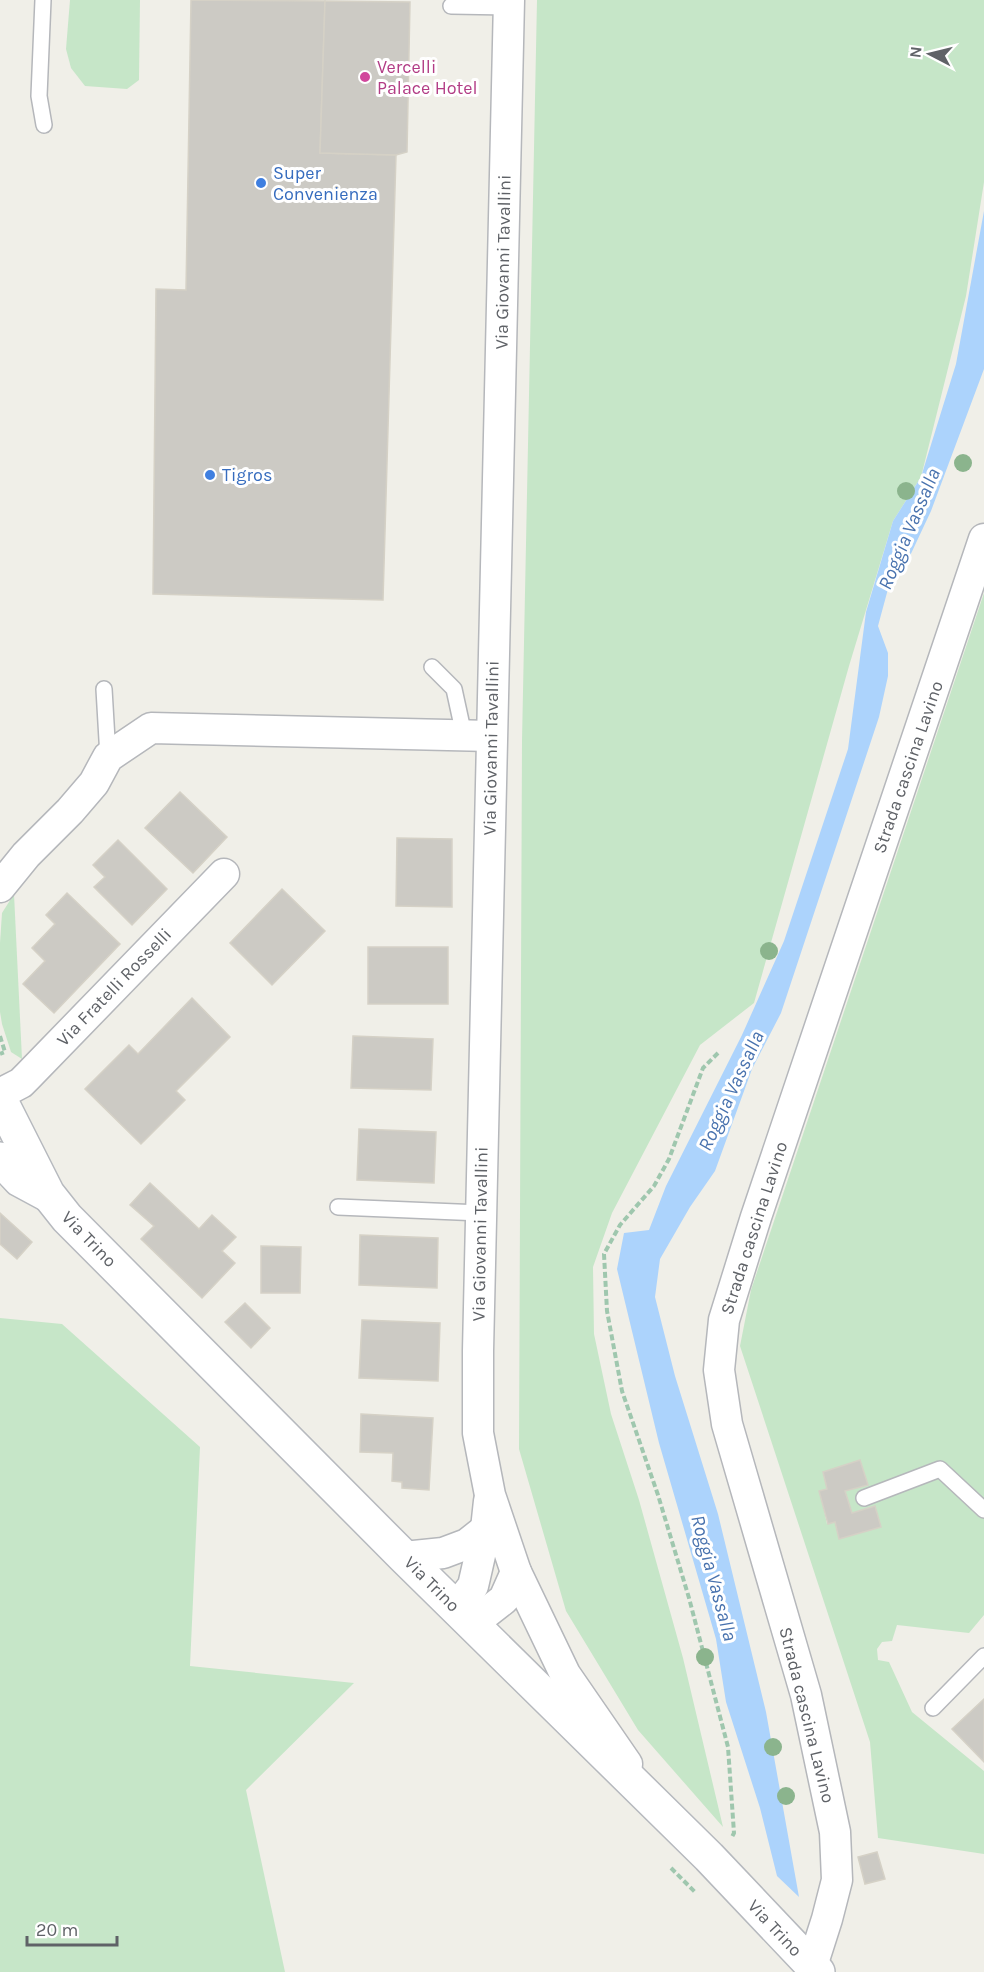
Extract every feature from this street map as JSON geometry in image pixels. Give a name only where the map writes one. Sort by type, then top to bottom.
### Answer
[{"type":"main road","name":"Via Trino","points":[[0,1096],[48,1194],[67,1218],[404,1557],[651,1798],[814,1969]]},
{"type":"main road","name":"Via Trino","points":[[0,1159],[20,1180],[48,1194]]},
{"type":"street","name":"Via Giovanni Tavallini","points":[[509,4],[477,736],[481,1213],[478,1433],[490,1495],[516,1572],[565,1674],[651,1798]]},
{"type":"street","name":"Strada cascina Lavino","points":[[814,1969],[837,1880],[835,1832],[806,1695],[727,1424],[719,1370],[724,1320],[760,1206],[984,539]]},
{"type":"street","points":[[0,887],[26,855],[94,783],[108,757],[151,728],[477,736]]},
{"type":"street","name":"Via Fratelli Rosselli","points":[[0,1096],[21,1083],[224,874]]},
{"type":"street","name":"Via Giovanni Tavallini","points":[[464,1616],[486,1529],[490,1495]]},
{"type":"street","points":[[404,1557],[443,1553],[467,1544],[486,1529]]},
{"type":"street","points":[[464,1616],[504,1599],[516,1572]]},
{"type":"lane","points":[[44,0],[39,96],[45,125]]},
{"type":"lane","points":[[451,6],[509,4]]},
{"type":"lane","points":[[432,667],[454,689],[477,736]]},
{"type":"lane","points":[[104,688],[108,757]]},
{"type":"lane","points":[[338,1207],[481,1213]]},
{"type":"lane","points":[[864,1498],[940,1469],[984,1510]]},
{"type":"lane","points":[[933,1708],[984,1656]]},
{"type":"path","points":[[0,1036],[5,1052],[0,1054]]},
{"type":"path","points":[[714,1862],[734,1833],[728,1747],[668,1526],[622,1392],[607,1311],[604,1254],[620,1225],[654,1186],[669,1159],[703,1068],[718,1053]]},
{"type":"green space","points":[[70,0],[140,0],[139,80],[127,89],[85,86],[71,68],[66,49]]},
{"type":"green space","points":[[537,0],[984,0],[984,182],[966,296],[921,477],[893,521],[849,666],[754,1003],[700,1045],[612,1213],[593,1267],[594,1334],[611,1414],[639,1500],[683,1658],[723,1827],[638,1730],[566,1611],[519,1449],[522,741]]},
{"type":"green space","points":[[984,593],[984,1615],[969,1633],[897,1625],[892,1641],[882,1642],[877,1649],[878,1660],[889,1662],[912,1712],[984,1771],[984,1854],[878,1838],[870,1742],[740,1346],[751,1290]],"holes":[[[868,1484],[845,1491],[852,1513],[875,1507],[881,1527],[839,1539],[835,1522],[827,1524],[820,1492],[827,1489]]]},
{"type":"green space","points":[[14,894],[22,1059],[11,1052],[0,1012],[2,913]]},
{"type":"green space","points":[[0,1318],[62,1324],[200,1447],[190,1666],[354,1683],[246,1790],[285,1972],[0,1972]]},
{"type":"water","name":"Roggia Vassalla","points":[[984,211],[984,369],[931,511],[908,560],[888,589],[878,626],[888,653],[888,676],[879,717],[781,1013],[752,1069],[715,1171],[690,1207],[660,1259],[655,1297],[675,1376],[718,1514],[766,1712],[799,1897],[777,1876],[760,1808],[726,1702],[716,1639],[659,1443],[617,1269],[624,1233],[649,1230],[666,1186],[742,1035],[784,941],[848,749],[866,612],[893,521],[921,477],[956,364]]},
{"type":"building","points":[[191,0],[325,1],[320,153],[396,155],[383,600],[153,594],[156,289],[186,290]]},
{"type":"building","name":"Vercelli Palace Hotel","points":[[325,1],[410,2],[407,152],[396,155],[320,153]]},
{"type":"building","points":[[180,792],[227,837],[193,873],[145,828]]},
{"type":"building","points":[[397,838],[452,839],[452,907],[396,906]]},
{"type":"building","points":[[118,840],[167,889],[132,925],[94,887],[105,877],[93,865]]},
{"type":"building","points":[[282,889],[325,931],[272,985],[230,943]]},
{"type":"building","points":[[67,893],[120,944],[54,1013],[23,984],[45,961],[32,948],[55,924],[46,915]]},
{"type":"building","points":[[368,947],[448,947],[448,1004],[368,1004]]},
{"type":"building","points":[[192,998],[230,1037],[176,1091],[185,1100],[141,1144],[85,1089],[129,1045],[138,1054]]},
{"type":"building","points":[[353,1036],[433,1039],[431,1090],[351,1088]]},
{"type":"building","points":[[359,1129],[436,1132],[434,1183],[357,1180]]},
{"type":"building","points":[[150,1183],[199,1229],[212,1215],[236,1237],[222,1251],[235,1263],[202,1298],[141,1239],[154,1226],[130,1205]]},
{"type":"building","points":[[0,1213],[32,1242],[17,1259],[0,1244]]},
{"type":"building","points":[[360,1235],[438,1238],[437,1288],[359,1285]]},
{"type":"building","points":[[261,1246],[301,1247],[300,1293],[261,1293]]},
{"type":"building","points":[[245,1303],[270,1328],[251,1348],[225,1322]]},
{"type":"building","points":[[362,1320],[440,1323],[438,1381],[359,1378]]},
{"type":"building","points":[[361,1414],[433,1418],[429,1490],[402,1488],[402,1482],[392,1481],[393,1453],[360,1452]]},
{"type":"building","points":[[860,1460],[868,1485],[845,1491],[852,1513],[875,1506],[881,1527],[839,1539],[835,1522],[828,1524],[819,1491],[827,1489],[823,1472]]},
{"type":"building","points":[[984,1699],[984,1762],[952,1729]]},
{"type":"building","points":[[877,1852],[885,1879],[865,1884],[858,1857]]},
{"type":"place","name":"Vercelli Palace Hotel","points":[[365,77]]},
{"type":"place","name":"Super Convenienza","points":[[261,183]]},
{"type":"place","name":"Tigros","points":[[210,475]]}]
